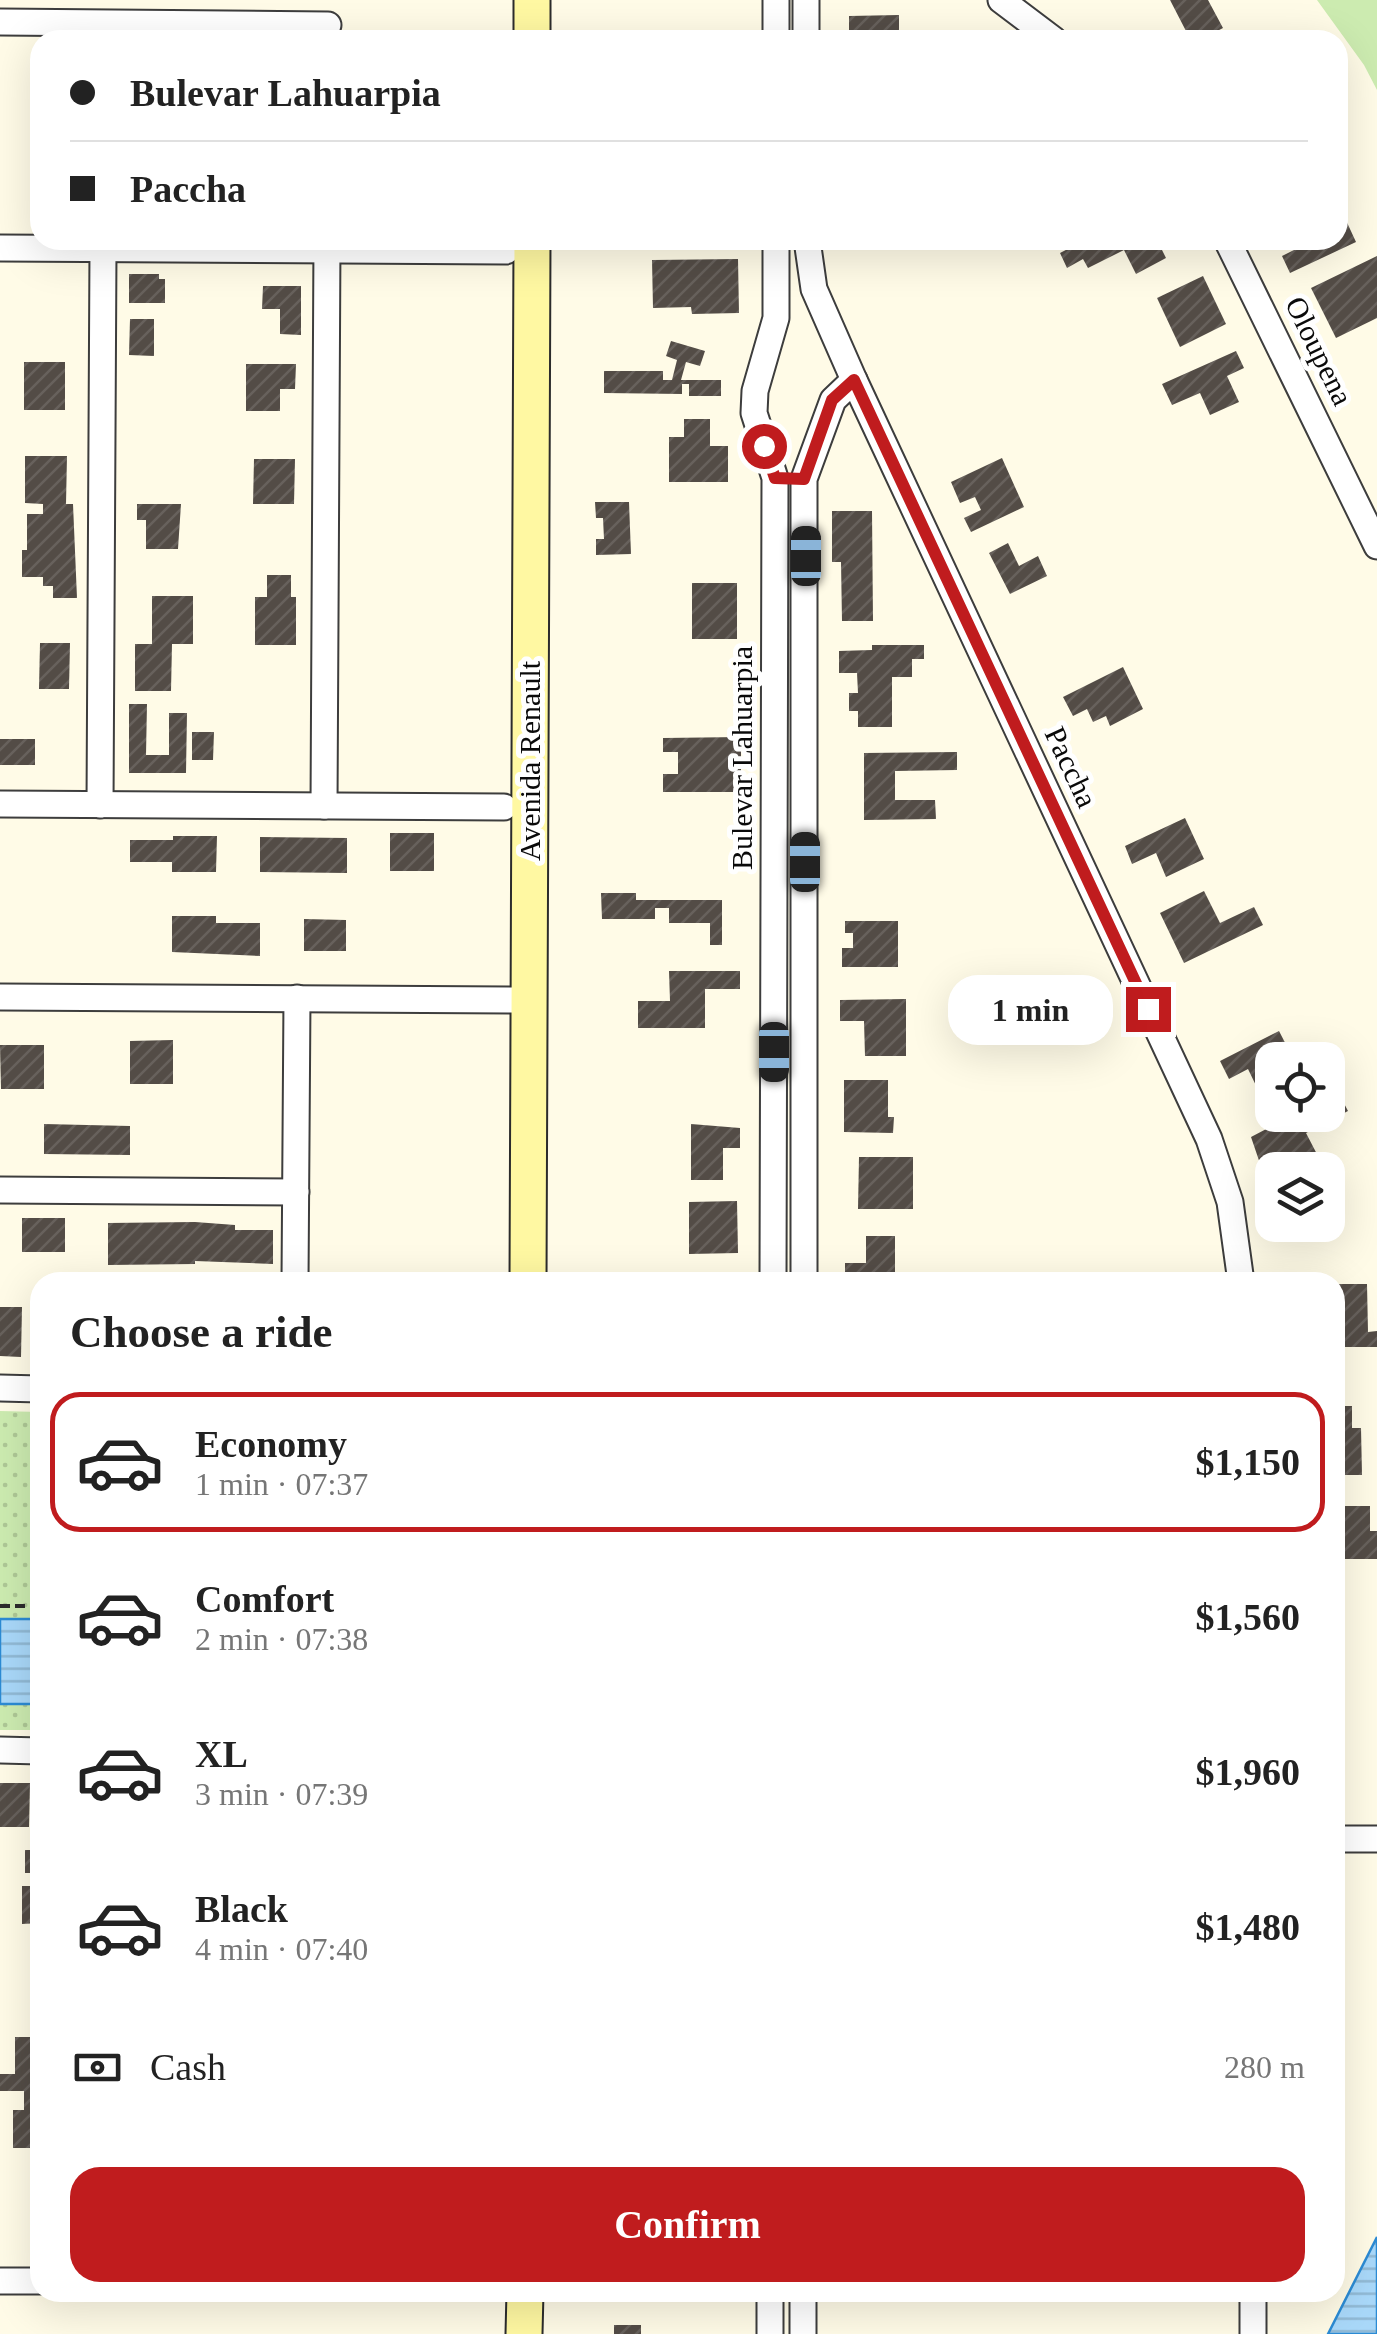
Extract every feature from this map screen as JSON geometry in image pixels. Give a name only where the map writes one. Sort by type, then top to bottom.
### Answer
[{"type":"street","points":[[532,0],[532,30]]},
{"type":"street","points":[[776,0],[776,30]]},
{"type":"street","points":[[806,0],[806,30]]},
{"type":"street","points":[[1001,0],[1041,30]]},
{"type":"street","points":[[0,22],[105,12],[328,22]]},
{"type":"street","points":[[0,248],[30,248]]},
{"type":"street","points":[[100,805],[103,250]]},
{"type":"street","points":[[324,806],[327,250]]},
{"type":"street","name":"Avenida Renault","points":[[519,250],[529,1000],[528,1272]]},
{"type":"street","name":"Bulevar Lahuarpia","points":[[773,1272],[775,478],[754,414],[755,391],[776,318],[776,250]]},
{"type":"street","name":"Paccha","points":[[808,250],[814,289],[854,380],[1209,1139],[1230,1202],[1240,1272]]},
{"type":"street","name":"Oloupena","points":[[1233,250],[1377,546]]},
{"type":"street","points":[[776,296],[800,284],[814,289]]},
{"type":"street","points":[[804,1272],[804,479],[832,400],[854,380]]},
{"type":"street","points":[[775,478],[804,479]]},
{"type":"street","points":[[0,804],[504,807]]},
{"type":"street","points":[[0,997],[529,1000]]},
{"type":"street","points":[[295,1272],[297,998]]},
{"type":"street","points":[[0,1190],[296,1192]]},
{"type":"street","points":[[0,1388],[30,1389]]},
{"type":"street","points":[[0,1750],[30,1750]]},
{"type":"street","points":[[1345,1839],[1377,1839]]},
{"type":"street","points":[[0,2281],[30,2281]]},
{"type":"street","points":[[524,2302],[524,2334]]},
{"type":"street","points":[[770,2302],[770,2334]]},
{"type":"street","points":[[802,2302],[802,2334]]},
{"type":"street","points":[[1253,2302],[1253,2334]]},
{"type":"path","points":[[0,1606],[30,1606]]},
{"type":"green space","points":[[1317,0],[1377,0],[1377,90],[1348,43],[1348,30],[1339,30]]},
{"type":"green space","points":[[0,1411],[30,1412],[30,1730],[0,1730]]},
{"type":"water","points":[[0,1619],[30,1619],[30,1704],[0,1704]]},
{"type":"water","points":[[1377,2237],[1377,2334],[1328,2334]]},
{"type":"building","points":[[1170,0],[1208,0],[1223,28],[1219,30],[1185,30]]},
{"type":"building","points":[[899,15],[899,30],[849,30],[849,16]]},
{"type":"building","points":[[1348,225],[1356,242],[1348,246]]},
{"type":"building","points":[[1124,250],[1088,268],[1083,259],[1067,268],[1060,253]]},
{"type":"building","points":[[1124,250],[1162,250],[1166,258],[1136,274]]},
{"type":"building","points":[[1294,250],[1339,250],[1290,273],[1282,256]]},
{"type":"building","points":[[1377,256],[1377,318],[1336,338],[1311,288]]},
{"type":"building","points":[[738,259],[739,313],[692,314],[691,307],[653,308],[652,260]]},
{"type":"building","points":[[129,274],[159,274],[159,279],[165,279],[165,303],[129,303]]},
{"type":"building","points":[[1203,276],[1226,324],[1180,347],[1157,298]]},
{"type":"building","points":[[263,286],[301,286],[301,335],[280,334],[280,309],[262,309]]},
{"type":"building","points":[[130,319],[154,319],[154,356],[129,355]]},
{"type":"building","points":[[671,341],[705,351],[700,366],[686,362],[681,380],[721,380],[721,396],[689,396],[689,384],[682,384],[682,394],[604,393],[604,371],[663,371],[663,380],[672,380],[677,360],[666,356]]},
{"type":"building","points":[[1236,351],[1244,368],[1227,376],[1239,402],[1210,415],[1200,393],[1172,405],[1162,384]]},
{"type":"building","points":[[24,362],[65,362],[65,410],[24,410]]},
{"type":"building","points":[[246,364],[296,364],[295,389],[280,389],[280,411],[246,411]]},
{"type":"building","points":[[684,419],[710,419],[710,446],[728,446],[728,482],[669,482],[669,437],[684,437]]},
{"type":"building","points":[[25,456],[67,456],[66,504],[73,504],[77,598],[53,598],[53,586],[43,586],[43,577],[22,577],[27,514],[43,514],[43,504],[25,503]]},
{"type":"building","points":[[1002,458],[1024,507],[971,532],[964,518],[981,510],[975,497],[960,503],[951,482]]},
{"type":"building","points":[[254,459],[295,459],[294,504],[253,504]]},
{"type":"building","points":[[595,502],[629,502],[631,554],[596,555],[596,539],[604,539],[603,518],[596,518]]},
{"type":"building","points":[[137,504],[181,504],[178,549],[146,549],[146,520],[137,520]]},
{"type":"building","points":[[832,511],[872,511],[873,621],[842,621],[841,562],[832,562]]},
{"type":"building","points":[[1008,543],[1019,566],[1038,556],[1047,576],[1010,594],[989,553]]},
{"type":"building","points":[[267,575],[291,575],[291,597],[296,597],[296,645],[255,645],[255,597],[267,597]]},
{"type":"building","points":[[692,583],[737,583],[737,639],[692,639]]},
{"type":"building","points":[[152,596],[193,596],[193,644],[172,644],[171,691],[135,691],[135,644],[152,644]]},
{"type":"building","points":[[40,643],[70,643],[69,689],[39,689]]},
{"type":"building","points":[[872,645],[924,645],[924,659],[912,659],[912,677],[892,677],[892,727],[858,727],[858,711],[849,711],[849,693],[858,693],[857,673],[839,673],[839,651],[872,650]]},
{"type":"building","points":[[1123,667],[1143,709],[1110,726],[1106,716],[1093,722],[1087,709],[1073,716],[1063,697]]},
{"type":"building","points":[[129,704],[147,704],[146,755],[169,755],[169,713],[187,713],[186,773],[129,773]]},
{"type":"building","points":[[192,732],[214,732],[213,760],[192,760]]},
{"type":"building","points":[[741,737],[741,792],[663,792],[663,774],[678,774],[678,752],[663,752],[663,738]]},
{"type":"building","points":[[0,739],[35,739],[35,765],[0,765]]},
{"type":"building","points":[[957,752],[957,770],[895,771],[895,800],[935,800],[936,819],[864,820],[864,753]]},
{"type":"building","points":[[1185,818],[1204,859],[1166,877],[1156,853],[1132,864],[1125,846]]},
{"type":"building","points":[[390,833],[434,833],[434,871],[390,871]]},
{"type":"building","points":[[173,836],[217,836],[216,872],[172,872],[172,862],[130,862],[130,840],[173,840]]},
{"type":"building","points":[[260,837],[347,838],[347,873],[260,872]]},
{"type":"building","points":[[1204,891],[1220,923],[1254,907],[1263,925],[1184,963],[1160,913]]},
{"type":"building","points":[[601,893],[636,893],[636,900],[722,900],[722,945],[710,945],[710,923],[669,923],[669,908],[655,908],[655,919],[602,919]]},
{"type":"building","points":[[172,916],[216,916],[216,923],[260,923],[260,956],[172,952]]},
{"type":"building","points":[[304,919],[346,920],[346,951],[304,951]]},
{"type":"building","points":[[845,921],[898,921],[898,967],[842,967],[842,948],[853,948],[853,933],[845,933]]},
{"type":"building","points":[[669,971],[740,971],[740,989],[705,989],[705,1028],[638,1028],[638,1001],[670,1001]]},
{"type":"building","points":[[906,999],[906,1056],[865,1056],[864,1021],[840,1021],[840,1000]]},
{"type":"building","points":[[1279,1031],[1285,1042],[1257,1042]]},
{"type":"building","points":[[173,1040],[173,1084],[130,1084],[130,1041]]},
{"type":"building","points":[[1255,1043],[1255,1083],[1248,1069],[1229,1079],[1220,1061]]},
{"type":"building","points":[[0,1045],[44,1045],[44,1089],[1,1089]]},
{"type":"building","points":[[844,1080],[888,1080],[888,1117],[894,1117],[893,1133],[844,1132]]},
{"type":"building","points":[[44,1124],[130,1126],[130,1155],[44,1154]]},
{"type":"building","points":[[691,1124],[740,1128],[740,1148],[723,1148],[723,1180],[691,1180]]},
{"type":"building","points":[[1261,1132],[1308,1132],[1316,1152],[1256,1152],[1251,1137]]},
{"type":"building","points":[[859,1157],[913,1157],[913,1209],[858,1209]]},
{"type":"building","points":[[737,1201],[738,1253],[689,1254],[689,1202]]},
{"type":"building","points":[[22,1218],[65,1218],[65,1252],[22,1252]]},
{"type":"building","points":[[108,1223],[235,1225],[235,1230],[273,1230],[273,1264],[195,1261],[108,1265]]},
{"type":"building","points":[[866,1236],[895,1236],[895,1272],[845,1272],[845,1263],[866,1263]]},
{"type":"building","points":[[1345,1284],[1367,1284],[1368,1332],[1377,1331],[1377,1347],[1345,1347]]},
{"type":"building","points":[[0,1307],[22,1307],[21,1357],[0,1356]]},
{"type":"building","points":[[1345,1406],[1352,1406],[1352,1428],[1361,1428],[1362,1475],[1345,1475]]},
{"type":"building","points":[[1345,1506],[1370,1506],[1370,1531],[1377,1531],[1377,1559],[1345,1559]]},
{"type":"building","points":[[0,1783],[30,1783],[29,1827],[0,1827]]},
{"type":"building","points":[[25,1850],[30,1850],[30,1873],[25,1873]]},
{"type":"building","points":[[22,1886],[30,1886],[30,1924],[22,1924]]},
{"type":"building","points":[[15,2037],[30,2037],[30,2148],[13,2148],[13,2110],[24,2110],[24,2091],[0,2091],[0,2074],[15,2074]]},
{"type":"building","points":[[614,2325],[641,2325],[641,2334],[614,2334]]},
{"type":"route","points":[[764,446],[775,478],[804,479],[832,400],[854,380],[1148,1009]]}]
